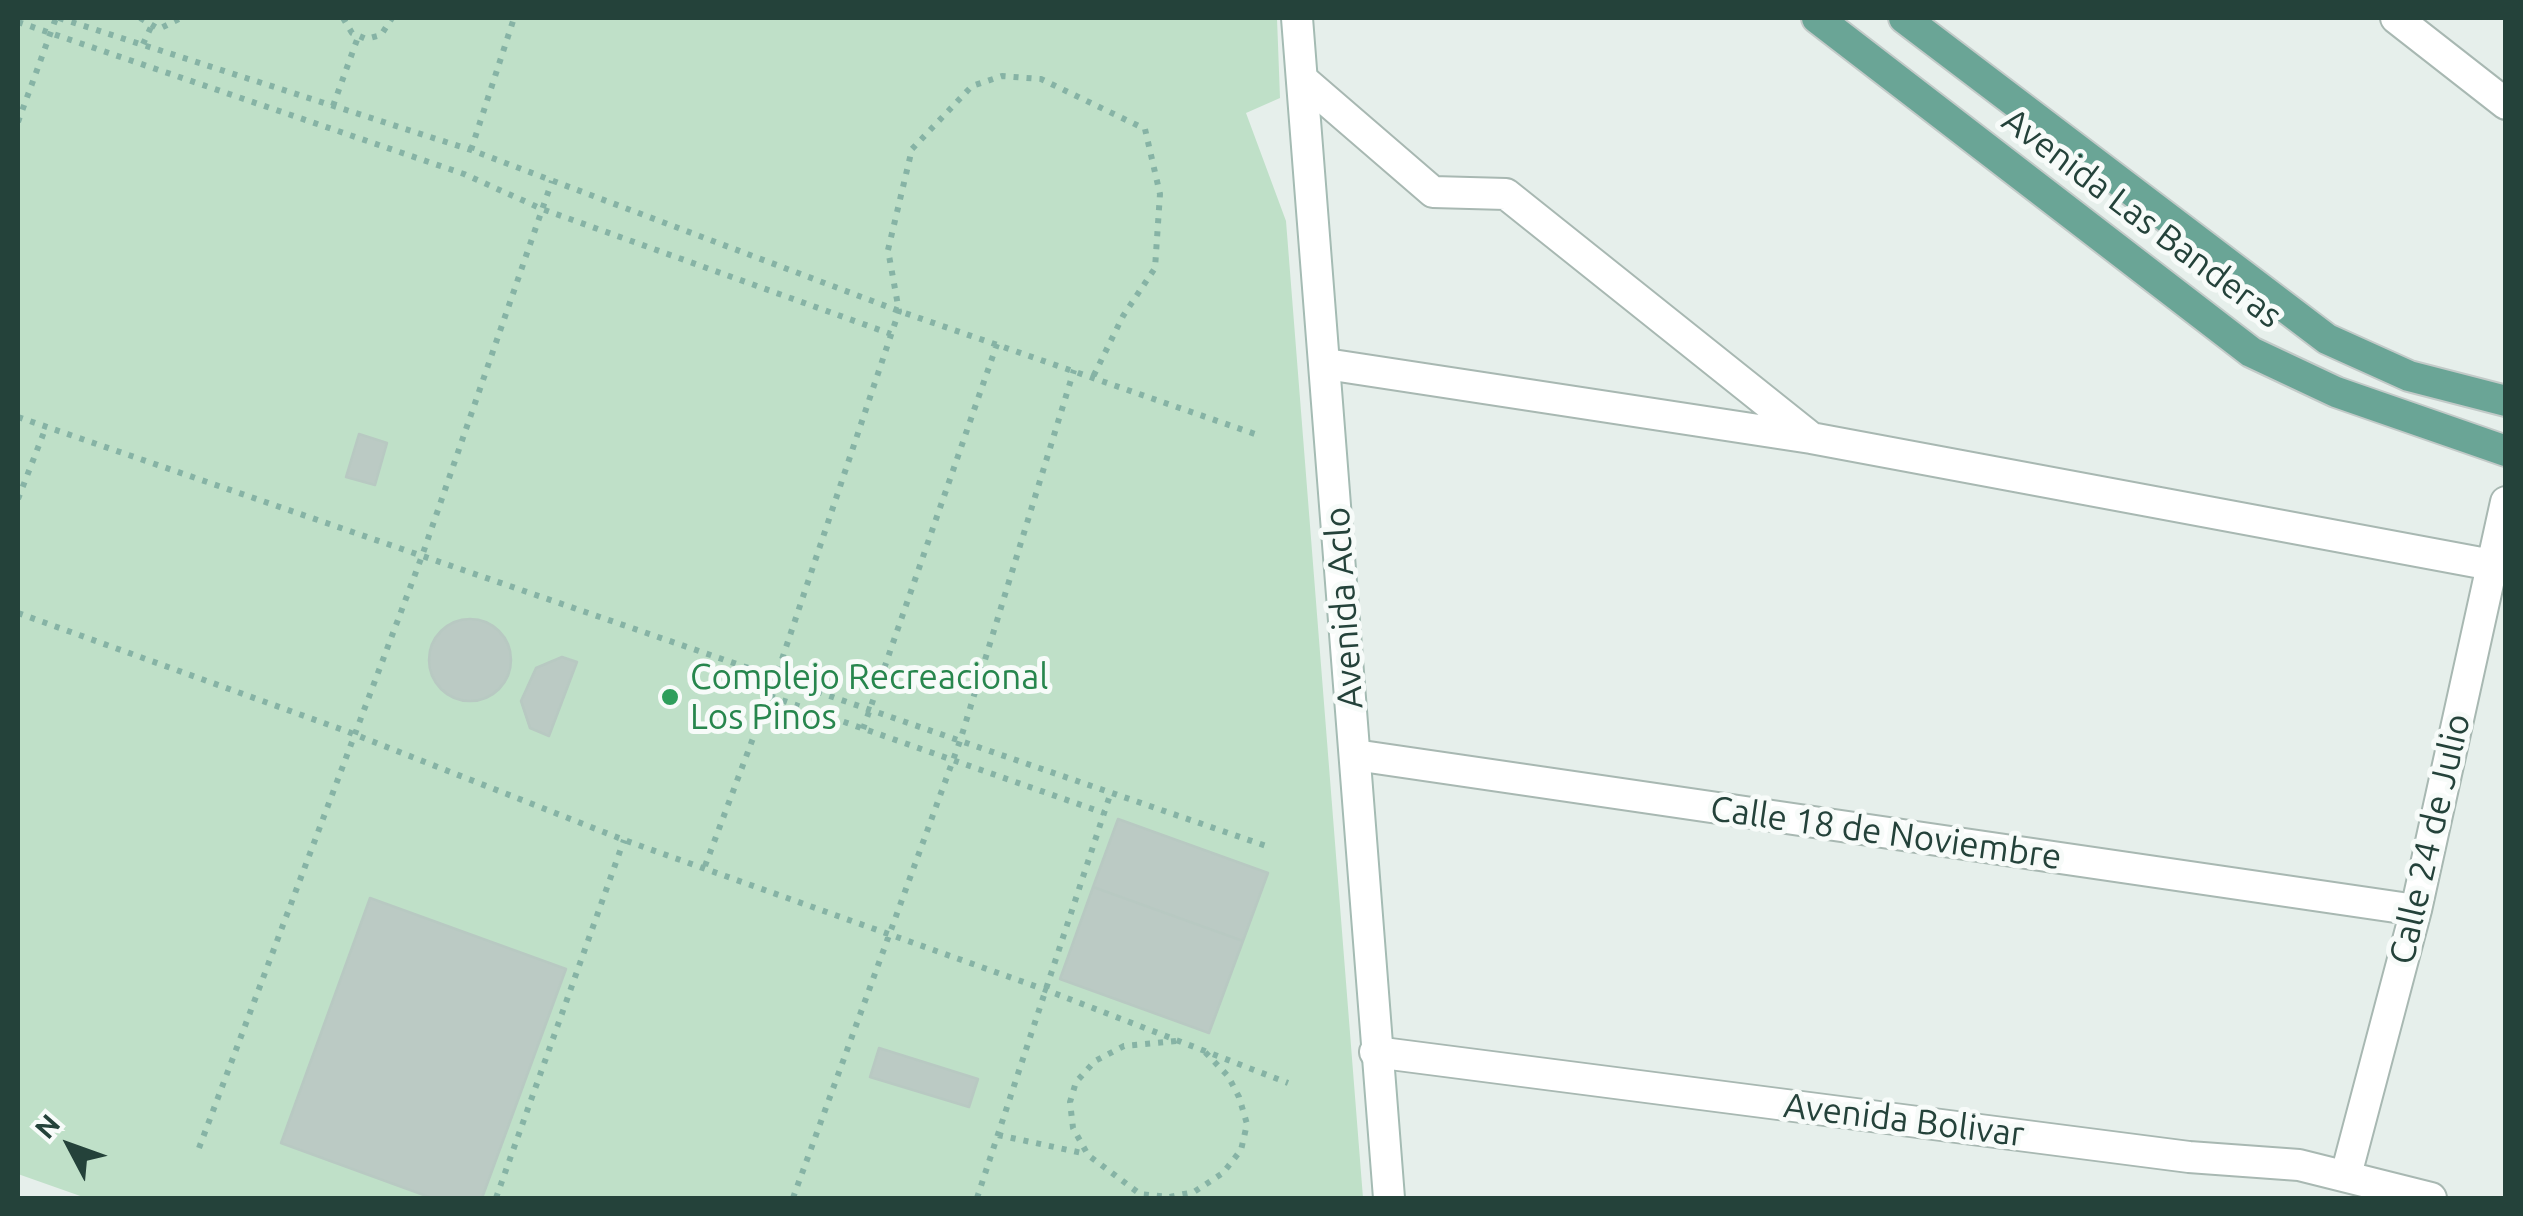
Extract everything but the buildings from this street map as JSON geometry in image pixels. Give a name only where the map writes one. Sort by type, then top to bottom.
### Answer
[{"type":"main road","name":"Avenida Las Banderas","points":[[1817,18],[2250,352],[2336,392],[2506,451]]},
{"type":"main road","name":"Avenida Las Banderas","points":[[1904,18],[2328,339],[2409,376],[2506,401]]},
{"type":"street","name":"Avenida Aclo","points":[[1297,18],[1389,1198]]},
{"type":"street","points":[[2396,18],[2506,104]]},
{"type":"street","points":[[1302,79],[1433,192],[1506,194],[1811,438]]},
{"type":"street","points":[[1326,364],[1811,438],[2492,565]]},
{"type":"street","name":"Calle 24 de Julio","points":[[2346,1175],[2416,910],[2506,502]]},
{"type":"street","name":"Calle 18 de Noviembre","points":[[1355,755],[2416,910]]},
{"type":"street","name":"Avenida Bolivar","points":[[1375,1052],[2189,1157],[2299,1165],[2346,1175],[2382,1192],[2431,1198]]},
{"type":"path","points":[[18,122],[57,18],[471,150],[899,311],[1254,434]]},
{"type":"path","points":[[140,18],[151,27],[167,28],[181,18]]},
{"type":"path","points":[[343,18],[358,37]]},
{"type":"path","points":[[358,37],[381,35],[392,18]]},
{"type":"path","points":[[471,150],[514,18]]},
{"type":"path","points":[[18,22],[464,174],[542,210],[892,334]]},
{"type":"path","points":[[143,44],[151,27]]},
{"type":"path","points":[[332,106],[358,37]]},
{"type":"path","points":[[705,866],[770,696],[899,311],[888,250],[912,150],[972,86],[1002,76],[1041,79],[1145,129],[1160,194],[1155,268],[1123,316],[1093,377]]},
{"type":"path","points":[[200,1148],[422,556],[552,181]]},
{"type":"path","points":[[863,728],[996,344]]},
{"type":"path","points":[[793,1198],[960,740],[1074,370]]},
{"type":"path","points":[[18,417],[1272,848]]},
{"type":"path","points":[[18,499],[46,427]]},
{"type":"path","points":[[18,613],[356,734],[624,840],[1046,990],[1288,1083]]},
{"type":"path","points":[[770,696],[1104,813]]},
{"type":"path","points":[[977,1198],[1111,792]]},
{"type":"path","points":[[496,1198],[624,840]]},
{"type":"path","points":[[1178,1041],[1124,1046],[1095,1061],[1076,1082],[1070,1102],[1072,1128],[1088,1155],[1140,1194],[1169,1197],[1194,1192],[1223,1173],[1241,1150],[1247,1124],[1228,1076],[1203,1050]]},
{"type":"path","points":[[998,1134],[1088,1155]]},
{"type":"green space","name":"Complejo Recreacional Los Pinos","points":[[18,18],[1277,18],[1280,98],[1246,113],[1286,221],[1363,1198],[86,1198],[18,1174]]},
{"type":"place","name":"Complejo Recreacional Los Pinos","points":[[670,697]]}]
